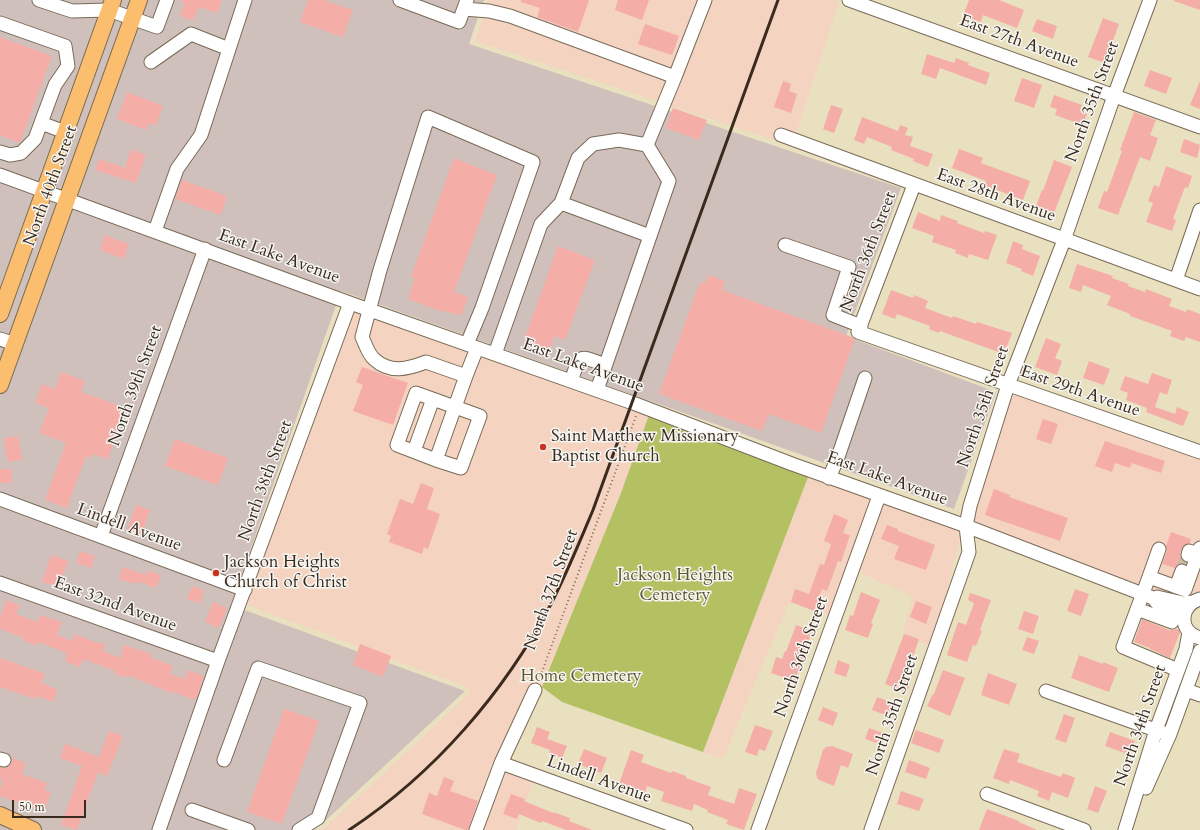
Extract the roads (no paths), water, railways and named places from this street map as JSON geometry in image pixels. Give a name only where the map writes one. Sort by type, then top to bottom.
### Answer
[{"type":"main road","name":"North 40th Street","points":[[0,385],[7,341],[66,199],[139,0]]},
{"type":"main road","name":"North 40th Street","points":[[0,314],[111,5]]},
{"type":"main road","points":[[0,815],[33,830]]},
{"type":"street","points":[[39,0],[74,6],[111,5],[132,19],[157,27],[167,0]]},
{"type":"street","points":[[156,231],[177,169],[201,135],[245,0]]},
{"type":"street","points":[[400,0],[463,10],[489,11],[510,16],[675,77]]},
{"type":"street","points":[[647,146],[705,0]]},
{"type":"street","name":"East 27th Avenue","points":[[849,0],[1200,128]]},
{"type":"street","name":"North 35th Street","points":[[872,830],[969,552],[966,526],[970,506],[1008,385],[1064,240],[1114,96],[1150,0]]},
{"type":"street","points":[[0,23],[65,46],[68,66],[55,85],[35,140],[21,153],[5,154],[1,175]]},
{"type":"street","points":[[151,62],[191,34],[229,49]]},
{"type":"street","points":[[68,66],[87,72]]},
{"type":"street","points":[[436,460],[466,376],[482,308],[533,162],[428,117],[380,270],[362,337],[373,359],[386,366],[398,370],[426,362],[466,376]]},
{"type":"street","points":[[41,123],[66,132]]},
{"type":"street","name":"East 28th Avenue","points":[[781,135],[1200,289]]},
{"type":"street","points":[[495,354],[541,224],[561,203],[578,158],[593,144],[619,140],[647,146],[669,181],[597,390]]},
{"type":"street","name":"East Lake Avenue","points":[[1,175],[350,303],[597,390],[829,478],[966,526],[1148,596],[1157,603],[1170,609],[1178,621]]},
{"type":"street","name":"North 36th Street","points":[[859,329],[914,185]]},
{"type":"street","points":[[561,203],[650,236]]},
{"type":"street","points":[[1176,280],[1200,210]]},
{"type":"street","name":"East 29th Avenue","points":[[785,245],[849,267],[833,315],[859,329],[1008,385],[1200,452]]},
{"type":"street","name":"North 39th Street","points":[[101,536],[205,249]]},
{"type":"street","name":"North 38th Street","points":[[159,830],[218,661],[350,303]]},
{"type":"street","points":[[571,381],[580,358],[585,357],[605,365]]},
{"type":"street","points":[[829,478],[838,457],[865,378]]},
{"type":"street","points":[[416,393],[433,399],[480,416],[461,468],[397,445],[416,393]]},
{"type":"street","points":[[414,452],[433,399]]},
{"type":"street","name":"North 36th Street","points":[[758,830],[879,496]]},
{"type":"street","name":"Lindell Avenue","points":[[0,499],[245,590]]},
{"type":"street","points":[[1159,549],[1149,576],[1148,596],[1137,609],[1123,647],[1178,670]]},
{"type":"street","points":[[1149,576],[1185,590],[1195,552]]},
{"type":"street","points":[[1176,587],[1182,571]]},
{"type":"street","name":"East 32nd Avenue","points":[[0,583],[218,661]]},
{"type":"street","name":"East Lake Avenue","points":[[1148,596],[1159,596],[1183,603],[1196,600]]},
{"type":"street","points":[[1178,621],[1196,600]]},
{"type":"street","points":[[1137,609],[1178,621],[1195,636]]},
{"type":"street","name":"North 34th Street","points":[[1126,830],[1156,730],[1186,649],[1195,636]]},
{"type":"street","name":"North 34th Street","points":[[1126,830],[1170,734],[1200,651]]},
{"type":"street","points":[[224,760],[258,668],[360,703],[318,818],[299,830]]},
{"type":"street","points":[[476,830],[501,764],[535,690]]},
{"type":"street","points":[[1186,690],[1200,695]]},
{"type":"street","points":[[1046,691],[1170,734]]},
{"type":"street","name":"Lindell Avenue","points":[[501,764],[686,830]]},
{"type":"street","points":[[987,794],[1084,830]]},
{"type":"street","points":[[192,810],[248,830]]},
{"type":"tunnel","points":[[1182,571],[1188,555]]},
{"type":"railway","points":[[349,830],[410,784],[464,729],[489,700],[512,669],[551,604],[568,569],[593,510],[778,0]]},
{"type":"place","name":"Saint Matthew Missionary Baptist Church","points":[[543,447]]},
{"type":"place","name":"Jackson Heights Church of Christ","points":[[216,573]]},
{"type":"park label","name":"Jackson Heights Cemetery","points":[[675,586]]},
{"type":"park label","name":"Home Cemetery","points":[[581,677]]}]
